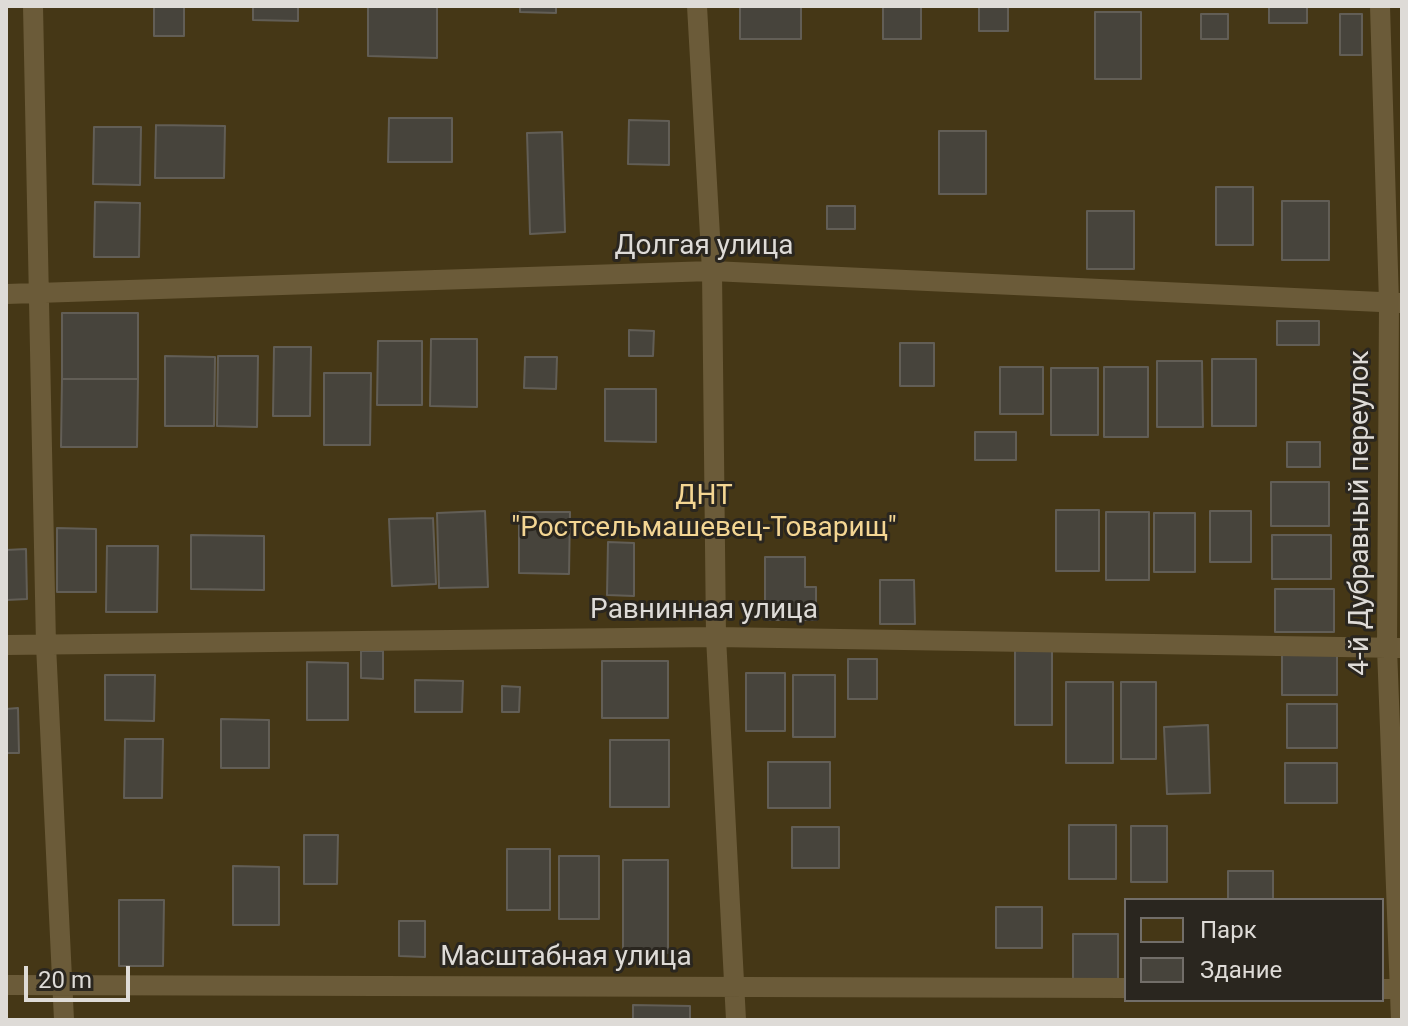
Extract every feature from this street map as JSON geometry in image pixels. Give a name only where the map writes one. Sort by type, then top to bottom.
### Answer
[{"type":"lane","points":[[33,6],[46,645],[64,1020]]},
{"type":"lane","points":[[697,6],[712,271],[716,637],[736,1020]]},
{"type":"lane","name":"4-й Дубравный переулок","points":[[1380,6],[1395,303],[1395,989],[1401,1020]]},
{"type":"lane","name":"Долгая улица","points":[[6,294],[712,271],[1395,303]]},
{"type":"lane","name":"Равнинная улица","points":[[6,645],[716,637],[1394,648]]},
{"type":"lane","name":"Масштабная улица","points":[[6,985],[1124,988]]},
{"type":"green space","name":"ДНТ \"Ростсельмашевец-Товарищ\"","points":[[6,6],[1402,6],[1402,1020],[6,1020]]},
{"type":"building","points":[[154,6],[184,6],[184,36],[154,36]]},
{"type":"building","points":[[253,6],[298,6],[298,21],[253,20]]},
{"type":"building","points":[[368,6],[437,7],[437,58],[368,56]]},
{"type":"building","points":[[520,6],[556,6],[556,13],[520,12]]},
{"type":"building","points":[[740,6],[801,6],[801,39],[740,39]]},
{"type":"building","points":[[883,6],[921,6],[921,39],[883,39]]},
{"type":"building","points":[[979,6],[1008,6],[1008,31],[979,31]]},
{"type":"building","points":[[1269,6],[1307,6],[1307,23],[1269,23]]},
{"type":"building","points":[[1095,12],[1141,12],[1141,79],[1095,79]]},
{"type":"building","points":[[1201,14],[1228,14],[1228,39],[1201,39]]},
{"type":"building","points":[[1340,14],[1362,14],[1362,55],[1340,55]]},
{"type":"building","points":[[389,118],[452,118],[452,162],[388,162]]},
{"type":"building","points":[[629,120],[669,121],[669,165],[628,164]]},
{"type":"building","points":[[156,125],[225,126],[224,178],[155,178]]},
{"type":"building","points":[[94,127],[141,127],[140,185],[93,184]]},
{"type":"building","points":[[939,131],[986,131],[986,194],[939,194]]},
{"type":"building","points":[[562,132],[565,232],[530,234],[527,133]]},
{"type":"building","points":[[1216,187],[1253,187],[1253,245],[1216,245]]},
{"type":"building","points":[[1282,201],[1329,201],[1329,260],[1282,260]]},
{"type":"building","points":[[95,202],[140,203],[139,257],[94,257]]},
{"type":"building","points":[[827,206],[855,206],[855,229],[827,229]]},
{"type":"building","points":[[1087,211],[1134,211],[1134,269],[1087,269]]},
{"type":"building","points":[[62,313],[138,313],[138,379],[62,379]]},
{"type":"building","points":[[1277,321],[1319,321],[1319,345],[1277,345]]},
{"type":"building","points":[[629,330],[654,331],[653,356],[629,356]]},
{"type":"building","points":[[431,339],[477,339],[477,407],[430,406]]},
{"type":"building","points":[[378,341],[422,341],[422,405],[377,405]]},
{"type":"building","points":[[900,343],[934,343],[934,386],[900,386]]},
{"type":"building","points":[[274,347],[311,347],[310,416],[273,416]]},
{"type":"building","points":[[165,356],[215,357],[214,426],[165,426]]},
{"type":"building","points":[[218,356],[258,356],[257,427],[217,426]]},
{"type":"building","points":[[525,357],[557,357],[556,389],[524,388]]},
{"type":"building","points":[[1212,359],[1256,359],[1256,426],[1212,426]]},
{"type":"building","points":[[1157,361],[1202,361],[1203,427],[1157,427]]},
{"type":"building","points":[[1000,367],[1043,367],[1043,414],[1000,414]]},
{"type":"building","points":[[1104,367],[1148,367],[1148,437],[1104,437]]},
{"type":"building","points":[[1051,368],[1098,368],[1098,435],[1051,435]]},
{"type":"building","points":[[324,373],[371,373],[370,445],[324,445]]},
{"type":"building","points":[[62,379],[138,379],[137,447],[61,447]]},
{"type":"building","points":[[605,389],[656,389],[656,442],[605,441]]},
{"type":"building","points":[[975,432],[1016,432],[1016,460],[975,460]]},
{"type":"building","points":[[1287,442],[1320,442],[1320,467],[1287,467]]},
{"type":"building","points":[[1271,482],[1329,482],[1329,526],[1271,526]]},
{"type":"building","points":[[1056,510],[1099,510],[1099,571],[1056,571]]},
{"type":"building","points":[[485,511],[488,587],[439,588],[437,513]]},
{"type":"building","points":[[1210,511],[1251,511],[1251,562],[1210,562]]},
{"type":"building","points":[[519,512],[570,512],[569,574],[519,573]]},
{"type":"building","points":[[1106,512],[1149,512],[1149,580],[1106,580]]},
{"type":"building","points":[[1154,513],[1195,513],[1195,572],[1154,572]]},
{"type":"building","points":[[433,518],[436,584],[392,586],[389,519]]},
{"type":"building","points":[[57,528],[96,529],[96,592],[57,592]]},
{"type":"building","points":[[191,535],[264,536],[264,590],[191,589]]},
{"type":"building","points":[[1272,535],[1331,535],[1331,579],[1272,579]]},
{"type":"building","points":[[608,542],[634,543],[634,596],[607,595]]},
{"type":"building","points":[[107,546],[158,546],[157,612],[106,612]]},
{"type":"building","points":[[26,549],[27,599],[6,600],[6,550]]},
{"type":"building","points":[[765,557],[805,557],[805,587],[816,587],[816,620],[765,620]]},
{"type":"building","points":[[880,580],[914,580],[915,624],[880,624]]},
{"type":"building","points":[[1275,589],[1334,589],[1334,632],[1275,632]]},
{"type":"building","points":[[1015,649],[1052,649],[1052,725],[1015,725]]},
{"type":"building","points":[[1282,650],[1337,650],[1337,695],[1282,695]]},
{"type":"building","points":[[361,651],[383,651],[383,679],[361,678]]},
{"type":"building","points":[[848,659],[877,659],[877,699],[848,699]]},
{"type":"building","points":[[602,661],[668,661],[668,718],[602,718]]},
{"type":"building","points":[[307,662],[348,663],[348,720],[307,720]]},
{"type":"building","points":[[746,673],[785,673],[785,731],[746,731]]},
{"type":"building","points":[[105,675],[155,675],[154,721],[105,720]]},
{"type":"building","points":[[793,675],[835,675],[835,737],[793,737]]},
{"type":"building","points":[[415,680],[463,681],[462,712],[415,712]]},
{"type":"building","points":[[1066,682],[1113,682],[1113,763],[1066,763]]},
{"type":"building","points":[[1121,682],[1156,682],[1156,759],[1121,759]]},
{"type":"building","points":[[502,686],[520,687],[519,712],[502,712]]},
{"type":"building","points":[[1287,704],[1337,704],[1337,748],[1287,748]]},
{"type":"building","points":[[18,708],[19,753],[6,753],[6,709]]},
{"type":"building","points":[[221,719],[269,720],[269,768],[221,768]]},
{"type":"building","points":[[1208,725],[1210,793],[1167,794],[1164,727]]},
{"type":"building","points":[[125,739],[163,739],[162,798],[124,798]]},
{"type":"building","points":[[610,740],[669,740],[669,807],[610,807]]},
{"type":"building","points":[[768,762],[830,762],[830,808],[768,808]]},
{"type":"building","points":[[1285,763],[1337,763],[1337,803],[1285,803]]},
{"type":"building","points":[[1069,825],[1116,825],[1116,879],[1069,879]]},
{"type":"building","points":[[1131,826],[1167,826],[1167,882],[1131,882]]},
{"type":"building","points":[[792,827],[839,827],[839,868],[792,868]]},
{"type":"building","points":[[304,835],[338,835],[337,884],[304,884]]},
{"type":"building","points":[[507,849],[550,849],[550,910],[507,910]]},
{"type":"building","points":[[559,856],[599,856],[599,919],[559,919]]},
{"type":"building","points":[[623,860],[668,860],[668,953],[623,953]]},
{"type":"building","points":[[233,866],[279,867],[279,925],[233,925]]},
{"type":"building","points":[[1228,871],[1273,871],[1273,898],[1228,898]]},
{"type":"building","points":[[119,900],[164,900],[163,966],[119,966]]},
{"type":"building","points":[[996,907],[1042,907],[1042,948],[996,948]]},
{"type":"building","points":[[399,921],[425,921],[425,957],[399,956]]},
{"type":"building","points":[[1073,934],[1118,934],[1118,979],[1073,979]]},
{"type":"building","points":[[633,1005],[690,1006],[690,1020],[633,1020]]}]
